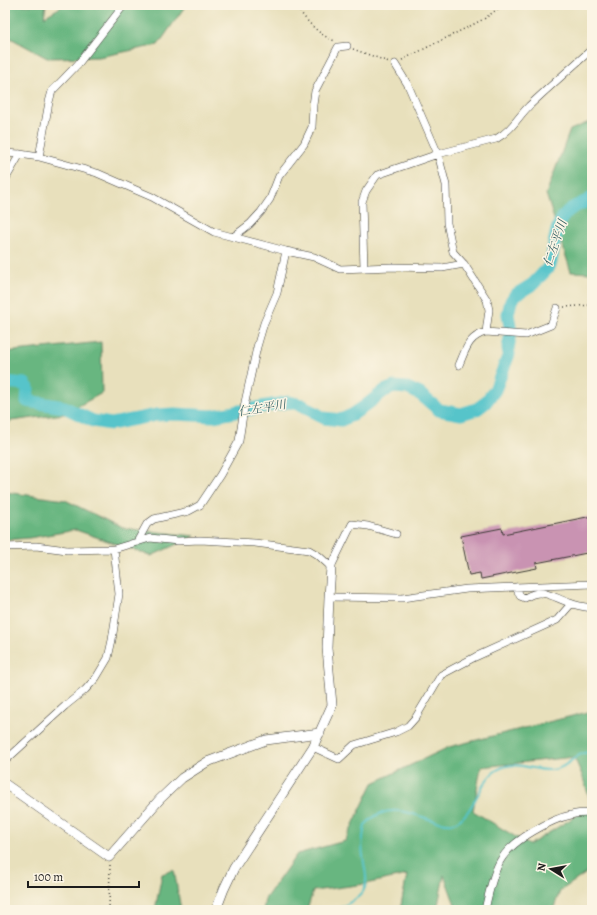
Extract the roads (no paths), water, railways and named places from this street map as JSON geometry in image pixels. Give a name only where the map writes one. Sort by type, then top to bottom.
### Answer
[{"type":"street","points":[[39,157],[52,90],[78,64],[124,5]]},
{"type":"street","points":[[233,237],[250,224],[261,212],[270,199],[279,176],[304,144],[312,127],[312,105],[314,91],[338,47],[347,46]]},
{"type":"street","points":[[364,268],[362,202],[371,182],[377,175],[438,154],[496,139],[513,126],[524,111],[535,100],[592,50]]},
{"type":"street","points":[[395,64],[408,85],[438,154],[446,185],[447,223],[453,252],[464,264],[488,300],[489,310],[486,332]]},
{"type":"street","points":[[5,153],[39,157],[98,173],[152,197],[214,232],[314,257],[340,269],[392,267],[442,268],[464,264]]},
{"type":"street","points":[[5,180],[20,154]]},
{"type":"street","points":[[137,542],[147,524],[154,519],[188,511],[203,501],[235,448],[240,437],[245,402],[257,347],[264,323],[277,293],[286,251]]},
{"type":"street","points":[[459,365],[471,340],[478,335],[486,332],[501,332],[526,335],[551,325],[557,308]]},
{"type":"street","points":[[216,910],[234,868],[314,748],[332,705],[328,648],[331,567],[352,524],[368,526],[396,534]]},
{"type":"street","points":[[5,547],[36,546],[67,550],[114,549],[150,538],[178,541],[200,540],[255,543],[309,550],[319,556],[331,567]]},
{"type":"street","points":[[5,761],[65,706],[85,690],[96,678],[108,658],[119,594],[114,549]]},
{"type":"street","points":[[329,597],[402,598],[467,588],[592,584]]},
{"type":"street","points":[[516,587],[520,596],[525,598],[533,593],[541,592],[571,604],[592,608]]},
{"type":"street","points":[[314,748],[339,759],[354,744],[396,732],[408,726],[416,717],[441,675],[475,657],[557,620],[571,604]]},
{"type":"street","points":[[5,784],[109,857],[171,788],[182,778],[207,762],[266,740],[320,734]]},
{"type":"street","points":[[485,910],[500,859],[515,843],[554,820],[571,814],[592,813]]},
{"type":"waterway","name":"仁左平川","points":[[5,382],[25,384],[28,388],[27,401],[64,407],[93,421],[111,424],[156,415],[175,414],[213,416],[289,402],[302,405],[324,418],[341,420],[352,415],[384,391],[394,387],[407,388],[420,394],[439,410],[461,414],[477,409],[485,403],[495,390],[509,354],[508,348],[511,333],[508,314],[511,301],[515,295],[533,284],[549,267],[557,229],[563,217],[573,208],[592,198]]},
{"type":"waterway","points":[[336,910],[357,898],[364,889],[366,884],[366,875],[362,852],[363,837],[365,825],[375,816],[386,812],[400,811],[440,822],[453,823],[460,820],[465,815],[488,778],[500,768],[514,765],[543,770],[557,769],[581,754],[592,752]]}]
